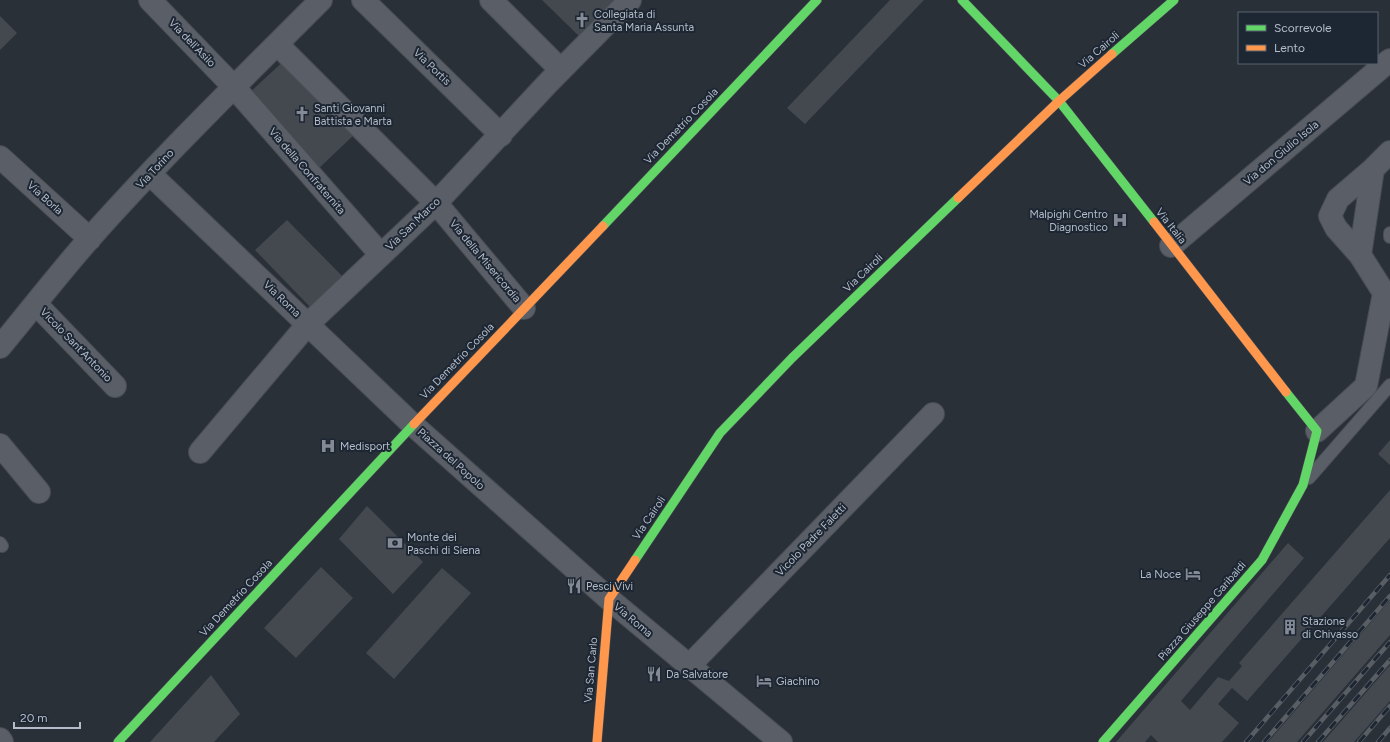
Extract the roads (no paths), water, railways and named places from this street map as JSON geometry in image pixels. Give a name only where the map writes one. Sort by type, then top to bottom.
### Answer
[{"type":"street","name":"Via dell'Asilo","points":[[150,0],[233,86]]},
{"type":"street","name":"Via Torino","points":[[0,347],[90,239],[150,174],[233,86],[321,0]]},
{"type":"street","name":"Via Portis","points":[[364,0],[502,135]]},
{"type":"street","points":[[491,0],[561,70]]},
{"type":"street","name":"Via San Marco","points":[[200,452],[308,324],[436,203],[502,135],[561,70],[630,0]]},
{"type":"street","name":"Via Demetrio Cosola","points":[[118,742],[413,425],[818,0]]},
{"type":"street","name":"Via Italia","points":[[962,0],[1058,102],[1317,431]]},
{"type":"street","name":"Via Cairoli","points":[[609,599],[720,433],[792,358],[1058,102],[1174,0]]},
{"type":"street","name":"Via della Misericordia","points":[[276,44],[436,203],[524,308]]},
{"type":"street","name":"Via don Giulio Isola","points":[[1172,246],[1390,60]]},
{"type":"street","name":"Via della Confraternita","points":[[233,86],[381,255]]},
{"type":"street","points":[[1302,485],[1317,431],[1366,386],[1384,293],[1360,255],[1336,228],[1330,216],[1338,199],[1374,169],[1390,152]]},
{"type":"street","name":"Via Borla","points":[[0,157],[90,239]]},
{"type":"street","points":[[1360,255],[1374,169]]},
{"type":"street","name":"Via Roma","points":[[150,174],[413,425]]},
{"type":"street","name":"Vicolo Sant'Antonio","points":[[36,304],[115,386]]},
{"type":"street","name":"Vicolo Padre Faletti","points":[[689,666],[933,414]]},
{"type":"street","name":"Piazza del Popolo","points":[[413,425],[490,492]]},
{"type":"street","points":[[0,445],[39,492]]},
{"type":"street","name":"Piazza Giuseppe Garibaldi","points":[[1103,742],[1262,560],[1302,485]]},
{"type":"street","name":"Via Roma","points":[[490,492],[609,599],[781,742]]},
{"type":"street","name":"Via San Carlo","points":[[597,742],[609,599]]},
{"type":"lane","points":[[1302,485],[1390,385]]},
{"type":"railway","points":[[1246,742],[1390,575]]},
{"type":"railway","points":[[1264,742],[1390,596]]},
{"type":"railway","points":[[1303,742],[1390,642]]},
{"type":"railway","points":[[1318,742],[1390,660]]},
{"type":"railway","points":[[1359,742],[1390,706]]},
{"type":"railway","points":[[1378,742],[1390,728]]},
{"type":"place","name":"Collegiata di Santa Maria Assunta","points":[[582,20]]},
{"type":"place","name":"Santi Giovanni Battista e Marta","points":[[302,114]]},
{"type":"place","name":"Malpighi Centro Diagnostico","points":[[1120,220]]},
{"type":"place","name":"Medisport","points":[[328,446]]},
{"type":"place","name":"Monte dei Paschi di Siena","points":[[395,543]]},
{"type":"place","name":"La Noce","points":[[1193,574]]},
{"type":"place","name":"Pesci Vivi","points":[[574,586]]},
{"type":"place","name":"Stazione di Chivasso","points":[[1290,627]]},
{"type":"place","name":"Da Salvatore","points":[[654,674]]},
{"type":"place","name":"Giachino","points":[[764,681]]}]
